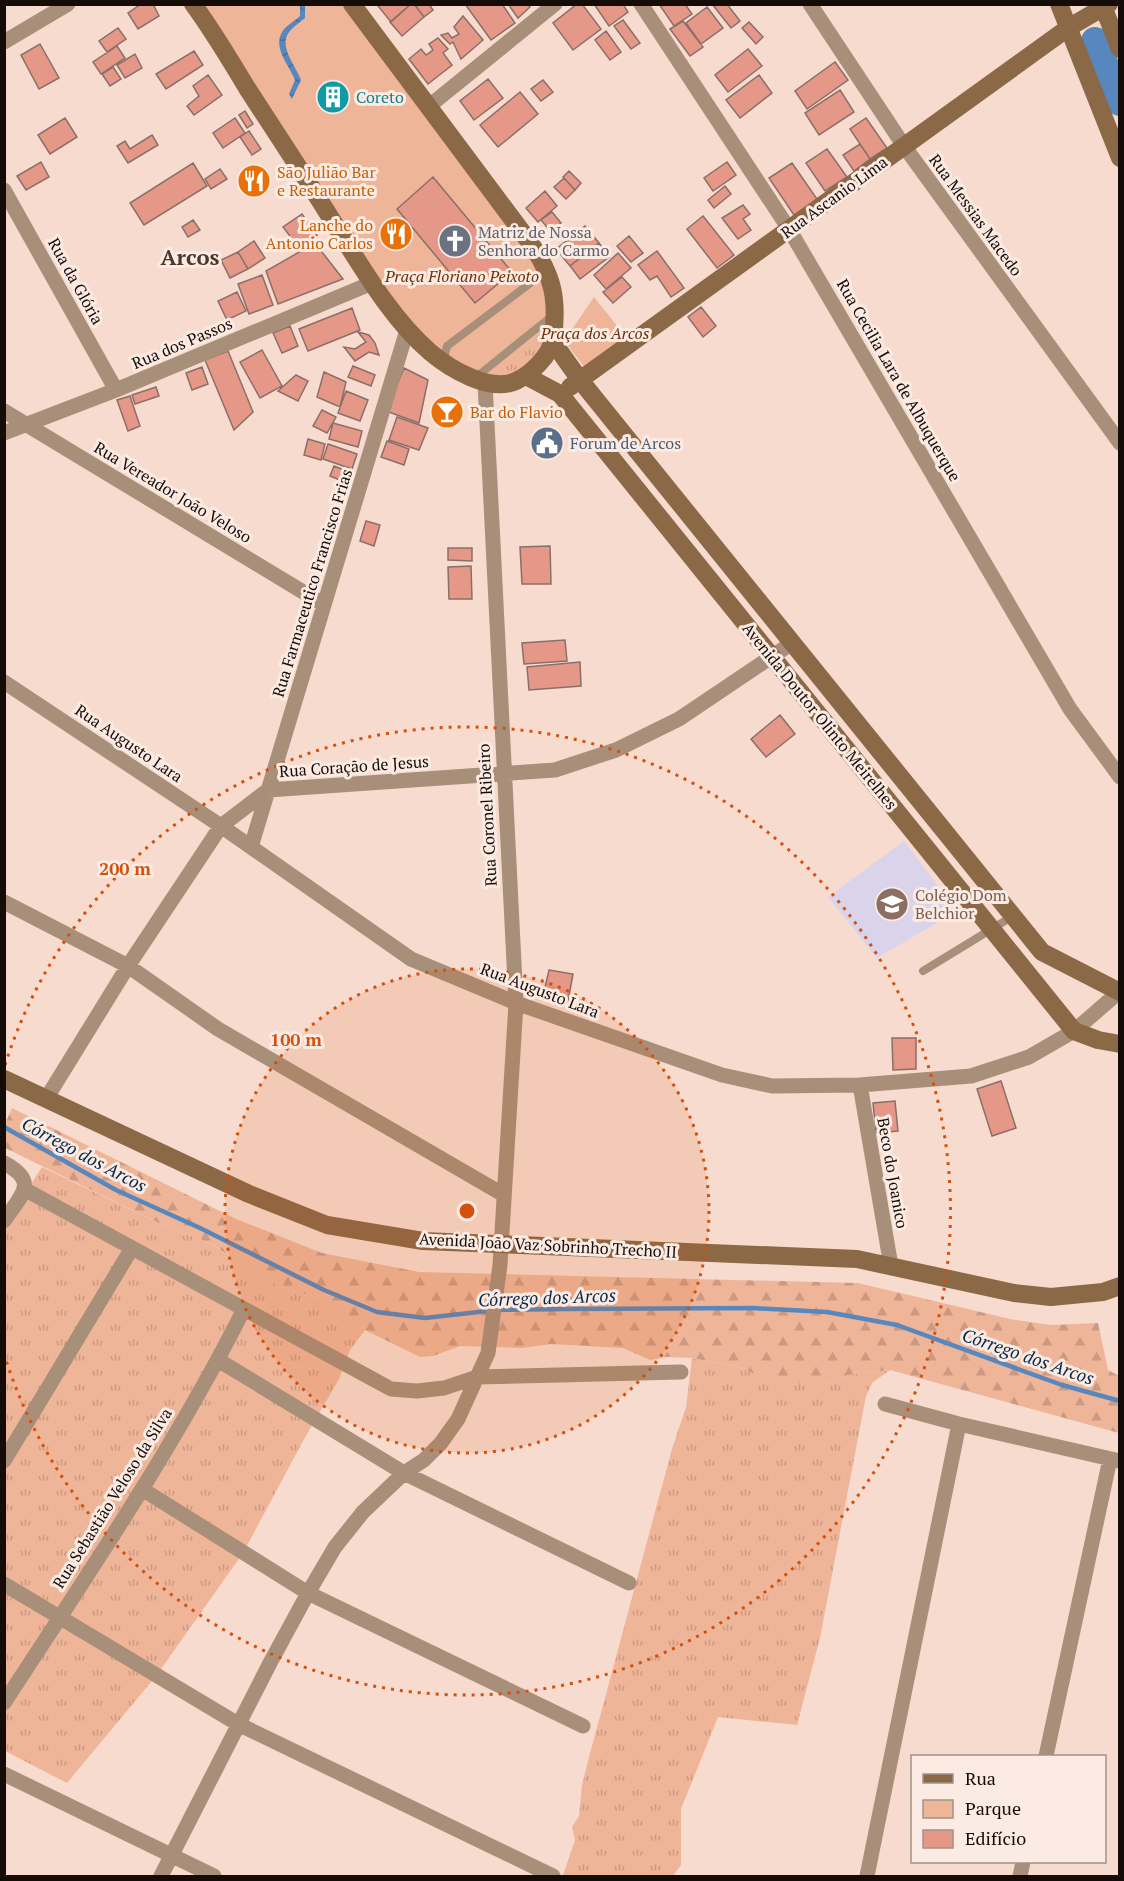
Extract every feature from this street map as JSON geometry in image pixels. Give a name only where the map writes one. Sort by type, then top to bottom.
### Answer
[{"type":"main road","points":[[196,7],[372,283],[407,330],[443,362],[479,381],[503,385],[526,376],[544,358],[553,342],[556,313],[550,278],[542,260],[352,4]]},
{"type":"main road","points":[[1059,4],[1119,158]]},
{"type":"main road","points":[[1105,6],[1119,50]]},
{"type":"main road","name":"Rua Ascanio Lima","points":[[560,394],[1068,28],[1105,6]]},
{"type":"main road","name":"Avenida Doutor Olinto Meirelhes","points":[[553,342],[580,380],[1042,952],[1119,992]]},
{"type":"main road","name":"Avenida Doutor Olinto Meirelhes","points":[[526,376],[560,394],[1074,1031]]},
{"type":"main road","points":[[668,527],[687,512]]},
{"type":"main road","points":[[891,804],[910,788]]},
{"type":"main road","points":[[1074,1031],[1098,1040],[1119,1044]]},
{"type":"main road","name":"Avenida João Vaz Sobrinho Trecho II","points":[[4,1079],[249,1194],[327,1226],[423,1241],[856,1259],[1014,1293],[1051,1297],[1103,1292],[1119,1286]]},
{"type":"street","points":[[4,42],[68,4]]},
{"type":"street","points":[[428,107],[555,4]]},
{"type":"street","name":"Rua Cecilia Lara de Albuquerque","points":[[641,4],[789,229],[1070,708],[1119,777]]},
{"type":"street","name":"Rua Messias Macedo","points":[[810,4],[904,146],[1119,443]]},
{"type":"street","name":"Rua da Glória","points":[[4,190],[116,390]]},
{"type":"street","name":"Rua dos Passos","points":[[4,433],[116,390],[372,283]]},
{"type":"street","name":"Rua Farmaceutico Francisco Frias","points":[[251,847],[407,330]]},
{"type":"street","name":"Rua Coronel Ribeiro","points":[[161,1876],[238,1724],[335,1547],[363,1512],[404,1473],[424,1460],[441,1443],[458,1419],[488,1353],[500,1265],[516,1003],[479,381]]},
{"type":"street","name":"Rua Vereador João Veloso","points":[[4,411],[323,604]]},
{"type":"street","name":"Rua Coração de Jesus","points":[[46,1099],[128,966],[221,826],[268,790],[555,770],[616,750],[679,719],[792,643]]},
{"type":"street","name":"Rua Augusto Lara","points":[[4,682],[221,826],[411,959],[516,1003],[722,1075],[772,1086],[860,1085],[971,1076],[1029,1057],[1074,1031],[1119,992]]},
{"type":"street","points":[[4,902],[128,966],[218,1029],[504,1194]]},
{"type":"street","name":"Beco do Joanico","points":[[860,1085],[891,1266]]},
{"type":"street","points":[[4,1163],[20,1171],[26,1182],[4,1221]]},
{"type":"street","points":[[24,1189],[391,1389],[417,1391],[444,1388],[477,1377],[681,1372]]},
{"type":"street","points":[[4,1461],[132,1248]]},
{"type":"street","name":"Rua Sebastião Veloso da Silva","points":[[4,1703],[142,1489],[218,1360],[244,1309]]},
{"type":"street","points":[[218,1360],[404,1473],[629,1583]]},
{"type":"street","points":[[885,1404],[959,1424],[1115,1460],[1046,1755]]},
{"type":"street","points":[[867,1876],[959,1424]]},
{"type":"street","points":[[142,1489],[308,1593],[583,1726]]},
{"type":"street","points":[[4,1584],[238,1724],[553,1876]]},
{"type":"street","points":[[4,1774],[214,1876]]},
{"type":"lane","points":[[443,362],[447,346],[537,278],[550,278]]},
{"type":"lane","points":[[479,381],[556,313]]},
{"type":"lane","points":[[923,971],[1013,916]]},
{"type":"shaded area","name":"Colégio Dom Belchior","points":[[904,841],[957,911],[877,958],[828,897]]},
{"type":"green space","name":"Praça Floriano Peixoto","points":[[198,5],[349,5],[529,244],[554,313],[473,376],[409,328]]},
{"type":"green space","name":"Praça dos Arcos","points":[[594,297],[626,337],[586,369],[564,341]]},
{"type":"green space","points":[[554,316],[551,341],[524,374],[477,378]]},
{"type":"green space","points":[[12,1108],[236,1219],[322,1253],[419,1272],[858,1283],[1010,1319],[1051,1325],[1098,1323],[1108,1370],[1119,1376],[1119,1433],[890,1370],[852,1374],[824,1383],[794,1383],[765,1379],[739,1367],[692,1358],[666,1357],[650,1360],[623,1348],[551,1344],[522,1348],[460,1346],[433,1356],[420,1357],[365,1330],[323,1299],[280,1287],[208,1242],[167,1227],[5,1148],[5,1124]]},
{"type":"green space","points":[[42,1167],[167,1227],[208,1242],[280,1287],[323,1299],[365,1330],[350,1350],[339,1379],[243,1553],[156,1676],[67,1783],[5,1751],[4,1226]]},
{"type":"green space","points":[[692,1358],[739,1367],[765,1379],[824,1383],[852,1374],[890,1370],[872,1383],[866,1396],[820,1638],[797,1725],[718,1717],[681,1809],[681,1865],[673,1876],[563,1875],[575,1840],[572,1827],[579,1816],[582,1785],[588,1761],[672,1449],[686,1407]]},
{"type":"water","points":[[300,5],[305,5],[305,18],[290,31],[286,43],[286,49],[301,80],[292,99],[289,94],[295,80],[282,54],[279,41],[285,28],[300,16]]},
{"type":"building","points":[[141,4],[153,4],[159,16],[138,29],[128,13]]},
{"type":"building","points":[[379,4],[410,5],[391,22],[378,6]]},
{"type":"building","points":[[414,4],[424,17],[402,36],[390,22]]},
{"type":"building","points":[[429,4],[433,10],[424,17],[415,5]]},
{"type":"building","points":[[465,4],[502,4],[515,23],[491,40]]},
{"type":"building","points":[[508,4],[528,4],[530,7],[518,18]]},
{"type":"building","points":[[577,4],[582,4],[601,29],[573,50],[553,23]]},
{"type":"building","points":[[594,4],[623,4],[628,12],[609,26]]},
{"type":"building","points":[[659,4],[685,4],[692,14],[674,26]]},
{"type":"building","points":[[712,4],[727,4],[740,21],[731,28]]},
{"type":"building","points":[[707,7],[723,28],[701,44],[686,23]]},
{"type":"building","points":[[463,16],[483,40],[461,59],[453,42],[450,44],[441,35],[448,33],[452,38],[459,34],[454,27]]},
{"type":"building","points":[[623,20],[640,43],[631,49],[614,26]]},
{"type":"building","points":[[683,21],[703,47],[690,56],[670,29]]},
{"type":"building","points":[[749,22],[763,37],[756,44],[742,28]]},
{"type":"building","points":[[118,28],[126,39],[107,52],[99,41]]},
{"type":"building","points":[[606,31],[621,52],[610,60],[595,40]]},
{"type":"building","points":[[438,38],[448,49],[443,53],[452,65],[428,84],[409,59],[421,49],[426,55],[433,50],[429,44]]},
{"type":"building","points":[[40,44],[59,78],[39,89],[21,55]]},
{"type":"building","points":[[117,46],[125,58],[101,74],[93,62]]},
{"type":"building","points":[[748,49],[762,66],[728,92],[715,75]]},
{"type":"building","points":[[194,51],[203,65],[166,89],[156,74]]},
{"type":"building","points":[[135,54],[142,68],[125,78],[117,65]]},
{"type":"building","points":[[835,62],[848,80],[807,109],[795,91]]},
{"type":"building","points":[[113,67],[121,79],[110,86],[102,74]]},
{"type":"building","points":[[208,75],[222,95],[194,115],[187,106],[199,96],[193,86]]},
{"type":"building","points":[[759,75],[772,93],[740,118],[726,100]]},
{"type":"building","points":[[488,79],[503,98],[474,120],[460,101]]},
{"type":"building","points":[[543,80],[553,92],[541,101],[531,89]]},
{"type":"building","name":"Coreto","points":[[333,89],[340,93],[340,101],[333,105],[326,101],[326,93]]},
{"type":"building","points":[[840,90],[854,112],[819,135],[805,113]]},
{"type":"building","points":[[520,92],[538,114],[498,147],[480,125]]},
{"type":"building","points":[[245,111],[253,124],[247,128],[239,115]]},
{"type":"building","points":[[65,118],[77,137],[50,154],[38,135]]},
{"type":"building","points":[[235,118],[245,133],[223,148],[213,133]]},
{"type":"building","points":[[866,118],[887,148],[870,159],[850,129]]},
{"type":"building","points":[[249,131],[261,149],[252,155],[240,137]]},
{"type":"building","points":[[152,135],[158,145],[128,163],[117,146],[125,141],[130,149]]},
{"type":"building","points":[[860,144],[870,159],[854,171],[843,155]]},
{"type":"building","points":[[827,149],[847,177],[825,191],[806,163]]},
{"type":"building","points":[[41,162],[49,177],[26,190],[17,176]]},
{"type":"building","points":[[727,162],[736,175],[713,191],[704,178]]},
{"type":"building","points":[[193,163],[207,186],[144,225],[130,203]]},
{"type":"building","points":[[792,163],[817,199],[794,215],[769,178]]},
{"type":"building","points":[[220,169],[227,179],[211,189],[205,179]]},
{"type":"building","points":[[569,171],[581,183],[575,190],[563,177]]},
{"type":"building","name":"Matriz de Nossa Senhora do Carmo","points":[[433,177],[512,272],[475,303],[397,209]]},
{"type":"building","points":[[564,178],[575,190],[566,199],[554,187]]},
{"type":"building","points":[[725,186],[731,194],[714,208],[708,200]]},
{"type":"building","points":[[545,191],[557,206],[538,222],[526,208]]},
{"type":"building","points":[[743,205],[750,214],[743,219],[751,230],[738,239],[722,218]]},
{"type":"building","points":[[552,212],[561,223],[551,232],[541,220]]},
{"type":"building","points":[[302,214],[317,235],[299,248],[283,227]]},
{"type":"building","points":[[703,216],[734,255],[717,268],[687,229]]},
{"type":"building","points":[[193,220],[200,230],[188,237],[182,227]]},
{"type":"building","points":[[585,226],[599,243],[570,266],[556,249]]},
{"type":"building","points":[[629,236],[643,253],[631,262],[617,246]]},
{"type":"building","points":[[254,241],[265,258],[248,269],[238,252]]},
{"type":"building","points":[[315,243],[343,279],[278,304],[266,271]]},
{"type":"building","points":[[599,243],[609,257],[580,279],[570,266]]},
{"type":"building","points":[[657,251],[684,288],[671,297],[657,276],[650,280],[638,265]]},
{"type":"building","points":[[238,252],[248,269],[230,278],[221,260]]},
{"type":"building","points":[[618,253],[631,268],[606,289],[594,275]]},
{"type":"building","points":[[262,275],[273,305],[249,314],[238,284]]},
{"type":"building","points":[[622,277],[631,287],[613,303],[603,292]]},
{"type":"building","points":[[237,292],[246,311],[227,320],[218,301]]},
{"type":"building","points":[[701,307],[716,326],[703,337],[688,317]]},
{"type":"building","points":[[352,308],[360,330],[308,351],[299,329]]},
{"type":"building","points":[[290,326],[298,346],[282,353],[273,333]]},
{"type":"building","points":[[358,332],[369,335],[379,355],[369,352],[355,361],[344,347],[355,349],[366,342]]},
{"type":"building","points":[[262,350],[282,386],[260,398],[240,362]]},
{"type":"building","points":[[228,351],[253,412],[234,430],[205,360]]},
{"type":"building","points":[[353,366],[375,375],[371,386],[348,377]]},
{"type":"building","points":[[202,367],[208,384],[192,390],[186,373]]},
{"type":"building","points":[[404,368],[428,380],[419,423],[386,411]]},
{"type":"building","points":[[324,372],[346,382],[340,407],[317,397]]},
{"type":"building","points":[[296,375],[308,381],[298,401],[278,391]]},
{"type":"building","points":[[156,387],[159,396],[135,404],[132,395]]},
{"type":"building","points":[[346,391],[368,400],[360,421],[338,413]]},
{"type":"building","points":[[130,396],[140,426],[128,431],[117,400]]},
{"type":"building","points":[[322,410],[336,417],[327,433],[313,426]]},
{"type":"building","points":[[397,417],[428,428],[419,450],[389,440]]},
{"type":"building","points":[[333,423],[362,431],[358,447],[329,439]]},
{"type":"building","points":[[308,439],[325,444],[321,460],[304,455]]},
{"type":"building","points":[[387,441],[409,449],[404,465],[381,457]]},
{"type":"building","points":[[328,444],[357,454],[352,469],[323,459]]},
{"type":"building","points":[[334,466],[349,472],[345,482],[330,476]]},
{"type":"building","points":[[366,521],[380,525],[374,546],[360,541]]},
{"type":"building","points":[[550,546],[551,584],[522,584],[520,547]]},
{"type":"building","points":[[448,548],[472,548],[472,561],[448,560]]},
{"type":"building","points":[[471,566],[472,599],[449,599],[448,567]]},
{"type":"building","points":[[565,640],[567,661],[524,664],[522,643]]},
{"type":"building","points":[[580,662],[581,686],[529,690],[527,667]]},
{"type":"building","points":[[780,715],[795,734],[766,757],[751,739]]},
{"type":"building","points":[[549,970],[573,974],[568,1001],[543,996]]},
{"type":"building","points":[[892,1038],[916,1038],[916,1069],[893,1070]]},
{"type":"building","points":[[1001,1081],[1016,1128],[992,1136],[977,1089]]},
{"type":"building","points":[[895,1101],[898,1131],[876,1133],[873,1103]]},
{"type":"waterway","points":[[1095,41],[1120,102]]},
{"type":"waterway","name":"Córrego dos Arcos","points":[[4,1127],[116,1190],[200,1228],[324,1290],[377,1312],[425,1318],[496,1310],[752,1308],[827,1312],[897,1325],[1062,1385],[1120,1401]]},
{"type":"place","name":"Coreto","points":[[333,97]]},
{"type":"place","name":"São Julião Bar e Restaurante","points":[[254,181]]},
{"type":"place","name":"Lanche do Antonio Carlos","points":[[396,234]]},
{"type":"place","name":"Matriz de Nossa Senhora do Carmo","points":[[455,241]]},
{"type":"place","name":"Bar do Flavio","points":[[447,412]]},
{"type":"place","name":"Forum de Arcos","points":[[547,443]]},
{"type":"place","name":"Colégio Dom Belchior","points":[[892,904]]},
{"type":"district","name":"Arcos","points":[[190,257]]}]
